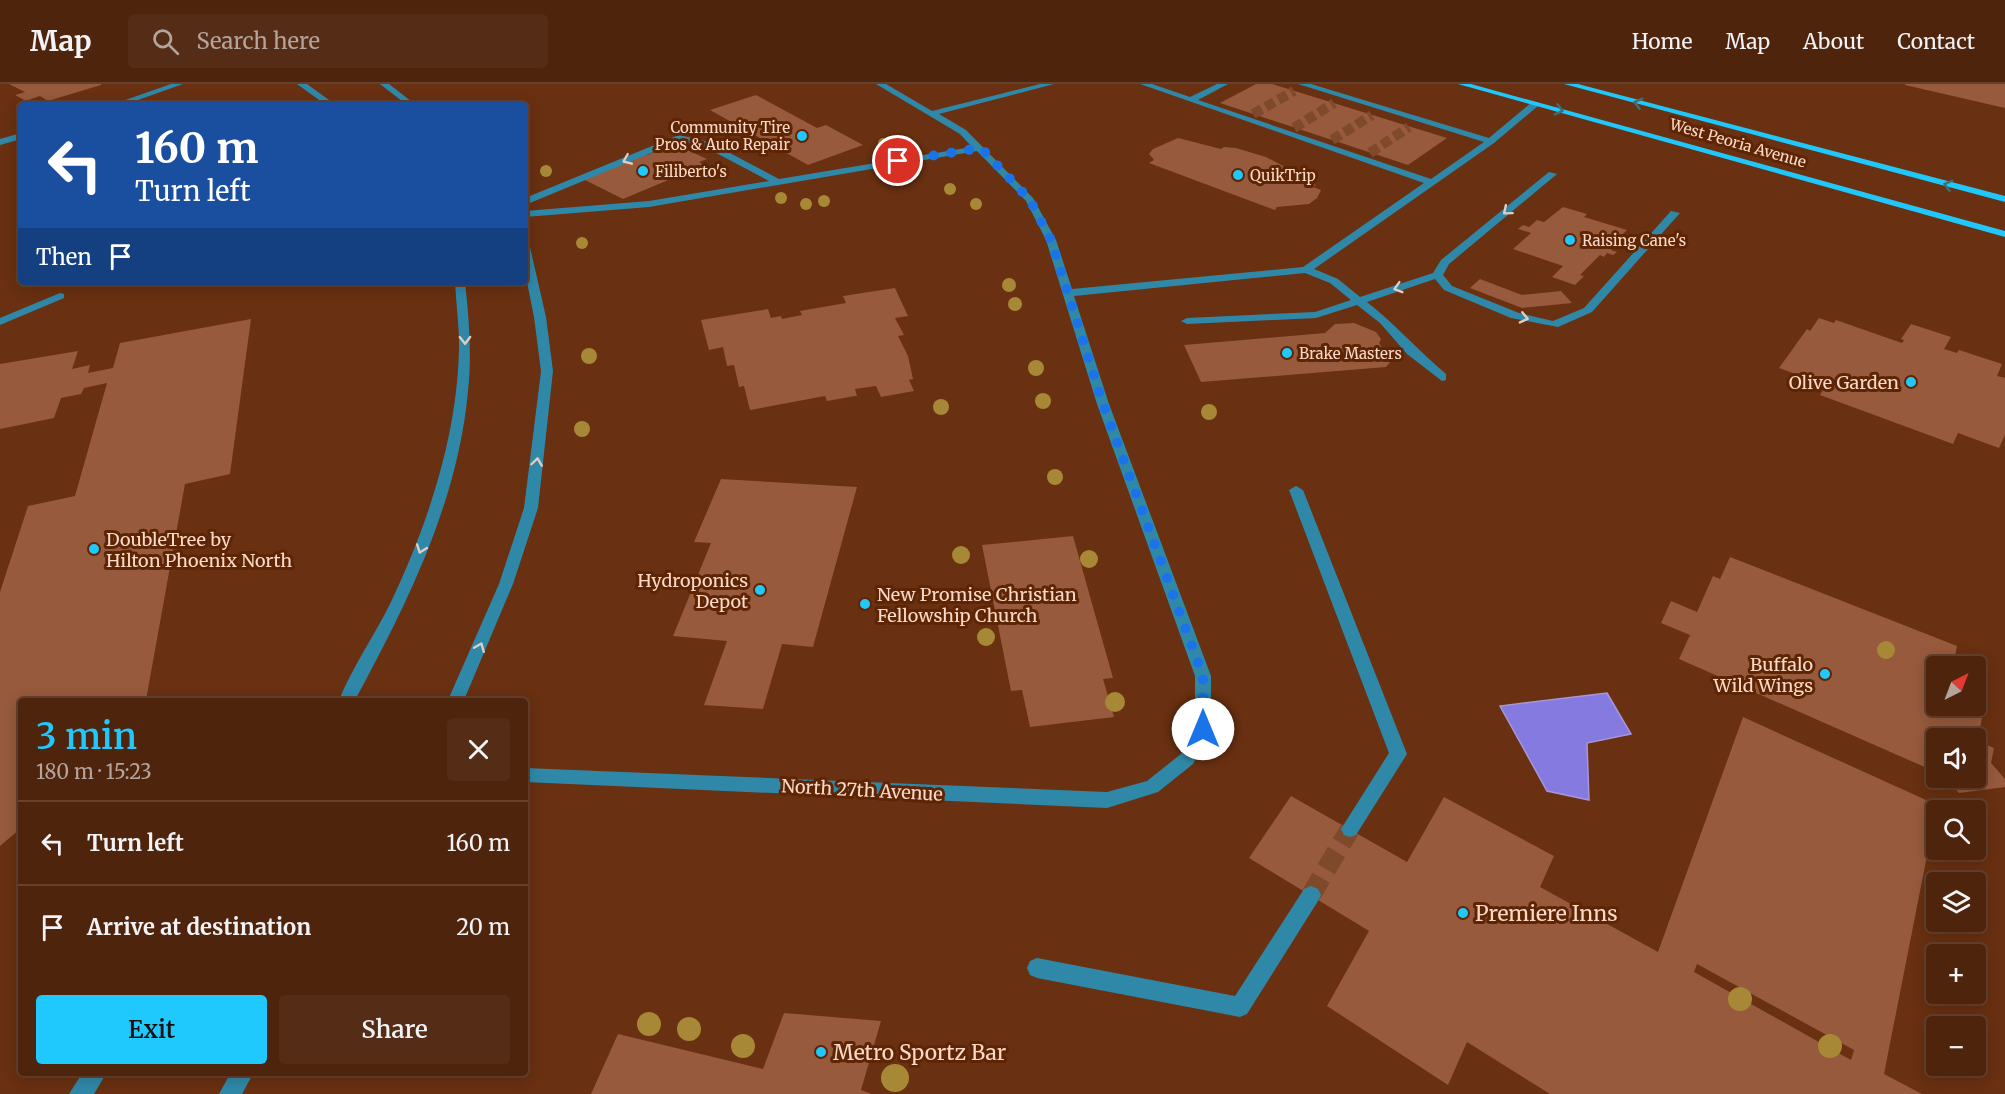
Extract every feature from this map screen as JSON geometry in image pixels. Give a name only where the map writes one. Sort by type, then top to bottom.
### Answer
[{"type":"main road","name":"West Peoria Avenue","points":[[1462,84],[2005,234]]},
{"type":"main road","name":"West Peoria Avenue","points":[[1568,84],[2005,199]]},
{"type":"street","points":[[124,102],[179,84]]},
{"type":"street","points":[[301,84],[328,102]]},
{"type":"street","points":[[384,84],[408,102]]},
{"type":"street","points":[[880,84],[963,132],[1030,200],[1051,240],[1068,292],[1306,270],[1334,281],[1442,377]]},
{"type":"street","points":[[933,113],[1050,84]]},
{"type":"street","points":[[1144,84],[1250,116],[1366,156],[1431,182]]},
{"type":"street","points":[[1191,100],[1224,84]]},
{"type":"street","points":[[1294,91],[1303,84],[1491,141]]},
{"type":"street","points":[[1334,103],[1345,97]]},
{"type":"street","points":[[1306,270],[1491,141],[1535,104]]},
{"type":"street","points":[[1372,115],[1383,108]]},
{"type":"street","points":[[1409,127],[1420,119]]},
{"type":"street","points":[[0,142],[18,137]]},
{"type":"street","points":[[528,201],[679,138],[706,144],[776,181]]},
{"type":"street","points":[[528,214],[649,204],[981,148]]},
{"type":"street","points":[[1187,321],[1316,315],[1437,275],[1445,262],[1552,174]]},
{"type":"street","points":[[1437,275],[1448,288],[1515,316],[1554,325],[1588,310],[1675,213]]},
{"type":"street","points":[[457,698],[506,584],[531,508],[547,371],[540,317],[528,261]]},
{"type":"street","points":[[348,698],[368,663],[412,572],[441,494],[462,398],[465,349],[460,285]]},
{"type":"street","name":"North 27th Avenue","points":[[528,775],[1107,800],[1152,787],[1187,759],[1203,729],[1203,676],[1103,404],[1068,292]]},
{"type":"street","points":[[0,322],[60,296]]},
{"type":"street","points":[[1296,490],[1398,754],[1350,830]]},
{"type":"street","points":[[1036,968],[1240,1007],[1311,894]]},
{"type":"street","points":[[81,1094],[94,1076]]},
{"type":"street","points":[[230,1094],[241,1076]]},
{"type":"shaded area","points":[[1607,693],[1631,734],[1587,743],[1589,800],[1547,791],[1500,706]]},
{"type":"building","points":[[9,84],[101,85],[48,101],[40,96],[26,101],[15,95],[25,92]]},
{"type":"building","name":"QuikTrip","points":[[1256,84],[1272,84],[1447,138],[1408,165],[1220,103]]},
{"type":"building","points":[[1905,84],[2005,84],[2005,108],[1905,85]]},
{"type":"building","name":"Community Tire Pros & Auto Repair","points":[[756,95],[817,128],[826,125],[863,145],[808,165],[710,110]]},
{"type":"building","name":"QuikTrip","points":[[1178,138],[1221,149],[1236,148],[1266,157],[1287,168],[1285,172],[1316,185],[1313,187],[1321,190],[1317,198],[1309,204],[1277,207],[1275,210],[1149,163],[1154,160],[1149,154],[1153,149]]},
{"type":"building","name":"Filiberto's","points":[[674,144],[707,159],[699,162],[704,165],[623,199],[581,178],[643,153],[647,155]]},
{"type":"building","name":"Raising Cane's","points":[[1563,207],[1587,214],[1584,217],[1627,230],[1610,246],[1613,247],[1611,250],[1617,252],[1613,255],[1607,253],[1604,257],[1600,255],[1580,275],[1584,276],[1575,285],[1552,277],[1563,266],[1513,249],[1531,233],[1518,229],[1523,225],[1529,227],[1537,220],[1544,222]]},
{"type":"building","points":[[1480,279],[1522,295],[1561,291],[1572,303],[1522,308],[1470,288]]},
{"type":"building","points":[[895,288],[908,316],[895,318],[904,335],[898,336],[908,356],[913,379],[909,380],[914,391],[881,397],[876,386],[855,389],[857,396],[827,401],[825,396],[750,410],[744,386],[739,387],[734,365],[727,366],[723,347],[709,350],[701,320],[768,309],[771,318],[781,316],[782,319],[802,315],[800,311],[846,303],[843,296]]},
{"type":"building","name":"Olive Garden","points":[[1819,318],[1834,323],[1836,320],[1902,343],[1904,340],[1901,339],[1911,324],[1951,337],[1944,349],[1957,353],[1959,350],[2002,364],[1997,376],[2005,378],[2005,435],[1999,448],[1958,433],[1953,444],[1820,395],[1826,385],[1779,368],[1807,329],[1810,331]]},
{"type":"building","name":"DoubleTree by Hilton Phoenix North","points":[[251,319],[230,474],[185,484],[146,698],[18,698],[18,831],[0,846],[0,592],[28,506],[75,496],[107,383],[84,388],[81,394],[61,398],[54,418],[0,429],[0,364],[78,351],[72,369],[90,365],[88,373],[113,368],[120,343]]},
{"type":"building","name":"Brake Masters","points":[[1354,323],[1376,332],[1381,339],[1379,343],[1391,361],[1386,367],[1201,382],[1184,345],[1325,333],[1335,324]]},
{"type":"building","name":"Hydroponics Depot","points":[[721,479],[857,487],[813,647],[782,644],[763,709],[704,705],[727,641],[673,636],[711,543],[694,542]]},
{"type":"building","points":[[1073,536],[1113,678],[1103,679],[1114,717],[1030,727],[1022,690],[1011,691],[982,545]]},
{"type":"building","name":"Buffalo Wild Wings","points":[[1730,557],[1957,646],[1955,656],[1926,656],[1926,716],[1982,716],[1980,728],[1926,728],[1926,768],[1679,659],[1690,635],[1661,623],[1671,601],[1697,612],[1713,576],[1720,579]]},
{"type":"building","name":"Premiere Inns","points":[[1743,717],[1926,800],[1926,860],[1884,1074],[1922,1094],[1550,1094],[1467,1042],[1448,1085],[1327,1006],[1369,931],[1249,858],[1291,796],[1407,862],[1444,797],[1554,856],[1540,887],[1658,952]],"holes":[[[1697,964],[1854,1050],[1851,1060],[1694,972]]]},
{"type":"building","name":"Buffalo Wild Wings","points":[[1986,744],[1994,748],[1991,763],[2005,779],[2005,787],[1959,793],[1955,788],[1986,788]]},
{"type":"building","name":"Metro Sportz Bar","points":[[784,1013],[881,1021],[861,1090],[872,1094],[591,1094],[618,1034],[763,1069]]},
{"type":"tunnel","points":[[1253,114],[1294,91]]},
{"type":"tunnel","points":[[1294,128],[1334,103]]},
{"type":"tunnel","points":[[1332,140],[1372,115]]},
{"type":"tunnel","points":[[1370,153],[1409,127]]},
{"type":"tunnel","points":[[1311,895],[1350,829]]},
{"type":"place","name":"Community Tire Pros & Auto Repair","points":[[802,136]]},
{"type":"place","name":"Filiberto's","points":[[643,171]]},
{"type":"place","name":"QuikTrip","points":[[1238,175]]},
{"type":"place","name":"Raising Cane's","points":[[1570,240]]},
{"type":"place","name":"Brake Masters","points":[[1287,353]]},
{"type":"place","name":"Olive Garden","points":[[1911,382]]},
{"type":"place","name":"DoubleTree by Hilton Phoenix North","points":[[94,549]]},
{"type":"place","name":"Hydroponics Depot","points":[[760,590]]},
{"type":"place","name":"New Promise Christian Fellowship Church","points":[[865,604]]},
{"type":"place","name":"Buffalo Wild Wings","points":[[1825,674]]},
{"type":"place","name":"Premiere Inns","points":[[1463,913]]},
{"type":"place","name":"Metro Sportz Bar","points":[[821,1052]]},
{"type":"route","points":[[898,161],[981,148],[1030,200],[1051,240],[1103,404],[1203,676],[1203,729]]}]
